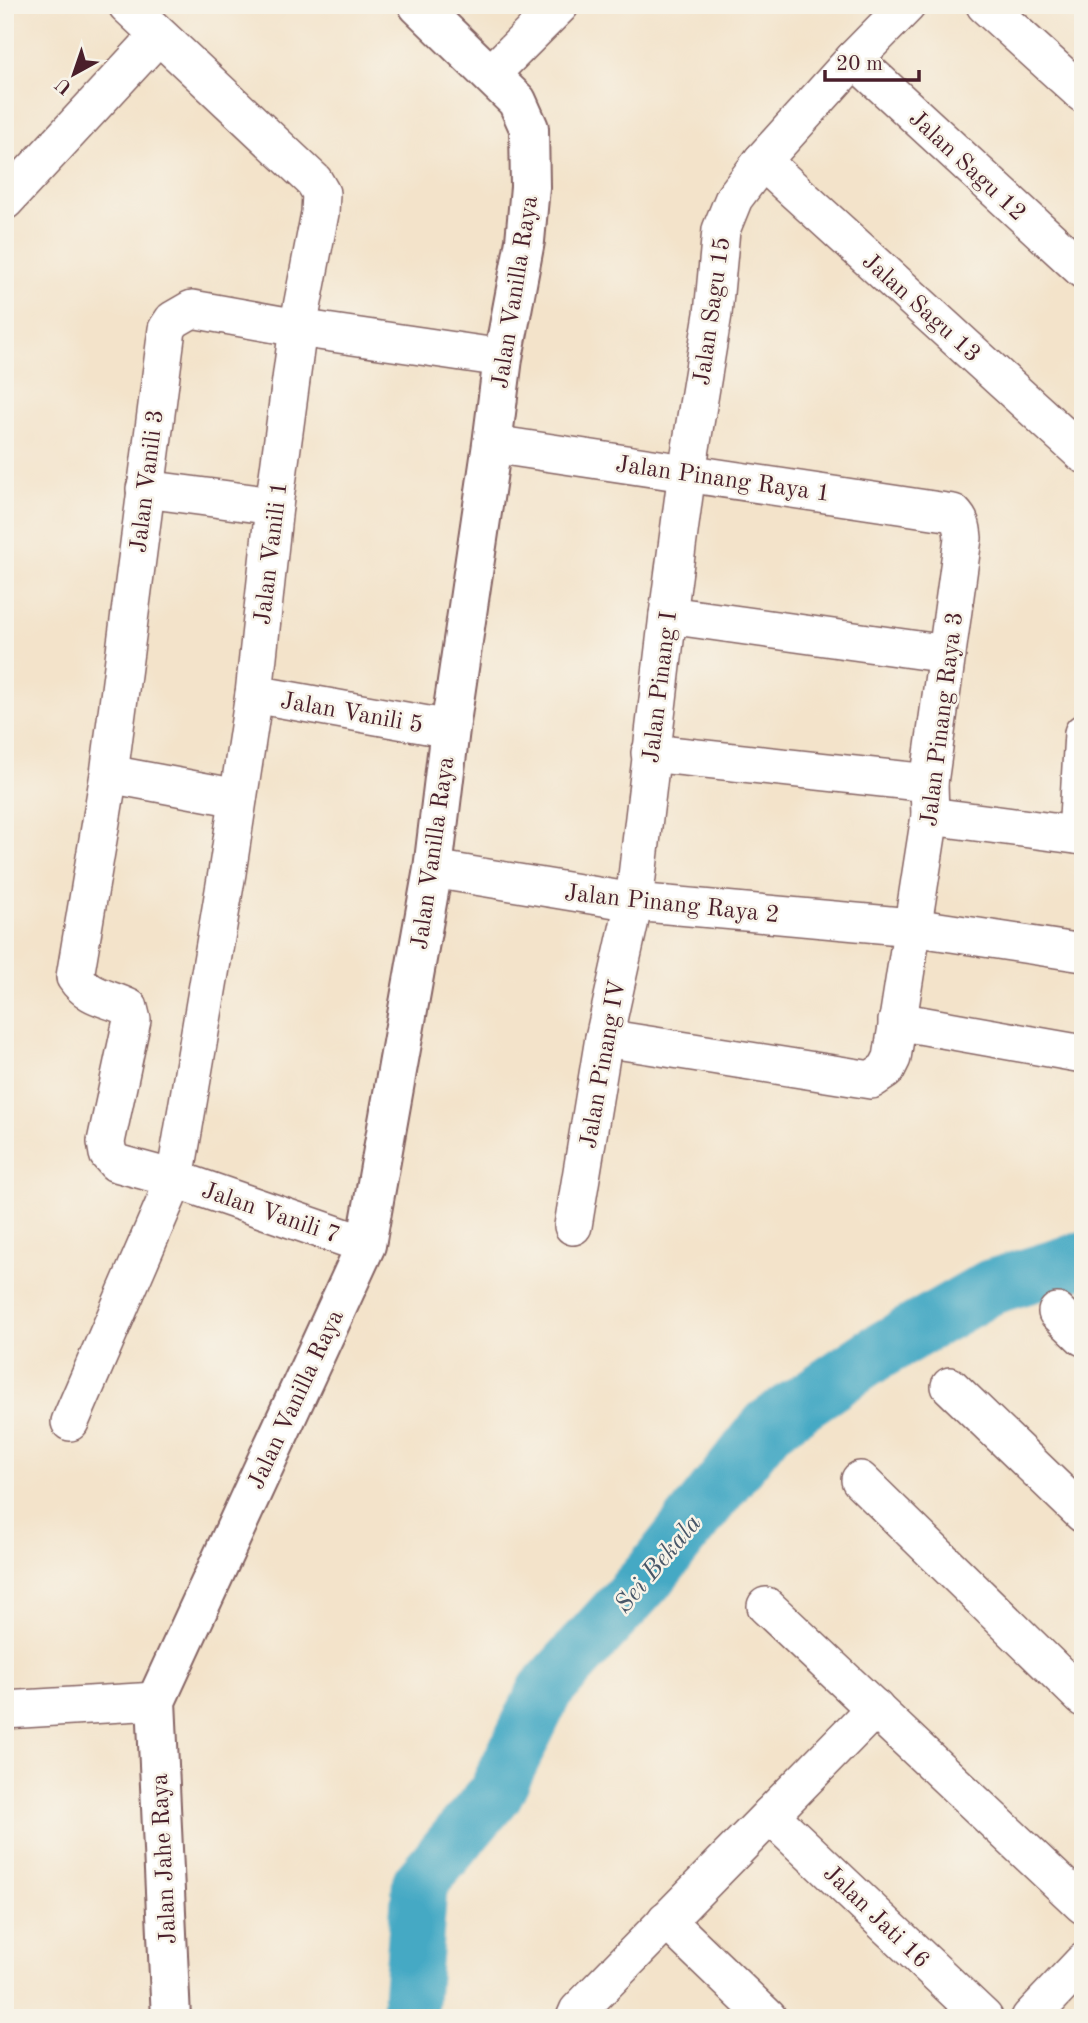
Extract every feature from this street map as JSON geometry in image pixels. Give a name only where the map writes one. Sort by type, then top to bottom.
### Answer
[{"type":"street","name":"Jalan Vanili 1","points":[[70,1422],[176,1179],[254,694],[274,506],[298,328],[320,213],[321,193],[299,165],[127,5]]},
{"type":"street","name":"Jalan Vanilla Raya","points":[[156,1701],[366,1245],[433,869],[450,729],[503,358],[525,241],[530,187],[529,128],[517,101],[418,5]]},
{"type":"street","points":[[491,74],[561,5]]},
{"type":"street","name":"Jalan Sagu 15","points":[[687,472],[713,314],[721,230],[734,198],[762,161],[907,5]]},
{"type":"street","points":[[985,5],[1083,94]]},
{"type":"street","points":[[5,201],[158,36]]},
{"type":"street","name":"Jalan Sagu 12","points":[[854,59],[1083,270]]},
{"type":"street","name":"Jalan Sagu 13","points":[[762,161],[1083,454]]},
{"type":"street","name":"Jalan Vanili 3","points":[[75,977],[109,774],[167,329],[173,320],[192,309],[298,328],[503,358]]},
{"type":"street","name":"Jalan Pinang Raya 1","points":[[492,444],[953,513]]},
{"type":"street","name":"Jalan Pinang I","points":[[634,902],[650,753],[687,472]]},
{"type":"street","points":[[145,489],[274,506]]},
{"type":"street","name":"Jalan Pinang Raya 3","points":[[604,1038],[871,1080],[886,1070],[892,1058],[912,927],[963,538],[959,519],[953,513]]},
{"type":"street","points":[[668,615],[947,654]]},
{"type":"street","name":"Jalan Vanili 5","points":[[254,694],[450,729]]},
{"type":"street","points":[[650,753],[929,799],[1080,835],[1083,733]]},
{"type":"street","points":[[109,774],[238,798]]},
{"type":"street","name":"Jalan Pinang Raya 2","points":[[433,869],[634,902],[912,927],[1083,953]]},
{"type":"street","name":"Jalan Pinang IV","points":[[573,1226],[604,1038],[634,902]]},
{"type":"street","name":"Jalan Vanili 7","points":[[75,977],[81,986],[97,997],[130,1008],[132,1020],[106,1142],[108,1154],[116,1163],[176,1179],[366,1245]]},
{"type":"street","points":[[897,1021],[1083,1054]]},
{"type":"street","points":[[1057,1312],[1083,1337]]},
{"type":"street","points":[[950,1386],[1083,1514]]},
{"type":"street","points":[[860,1480],[1083,1698]]},
{"type":"street","points":[[766,1606],[1083,1905]]},
{"type":"street","points":[[5,1710],[156,1701]]},
{"type":"street","name":"Jalan Jahe Raya","points":[[156,1701],[171,2018]]},
{"type":"street","points":[[575,2018],[578,2011],[666,1920],[875,1709]]},
{"type":"street","name":"Jalan Jati 16","points":[[770,1815],[984,2018]]},
{"type":"street","points":[[666,1920],[768,2018]]},
{"type":"street","points":[[1030,2018],[1083,1962]]},
{"type":"waterway","name":"Sei Bekala","points":[[409,2018],[420,1883],[495,1794],[545,1691],[651,1574],[768,1426],[873,1355],[991,1287],[1083,1259]]}]
